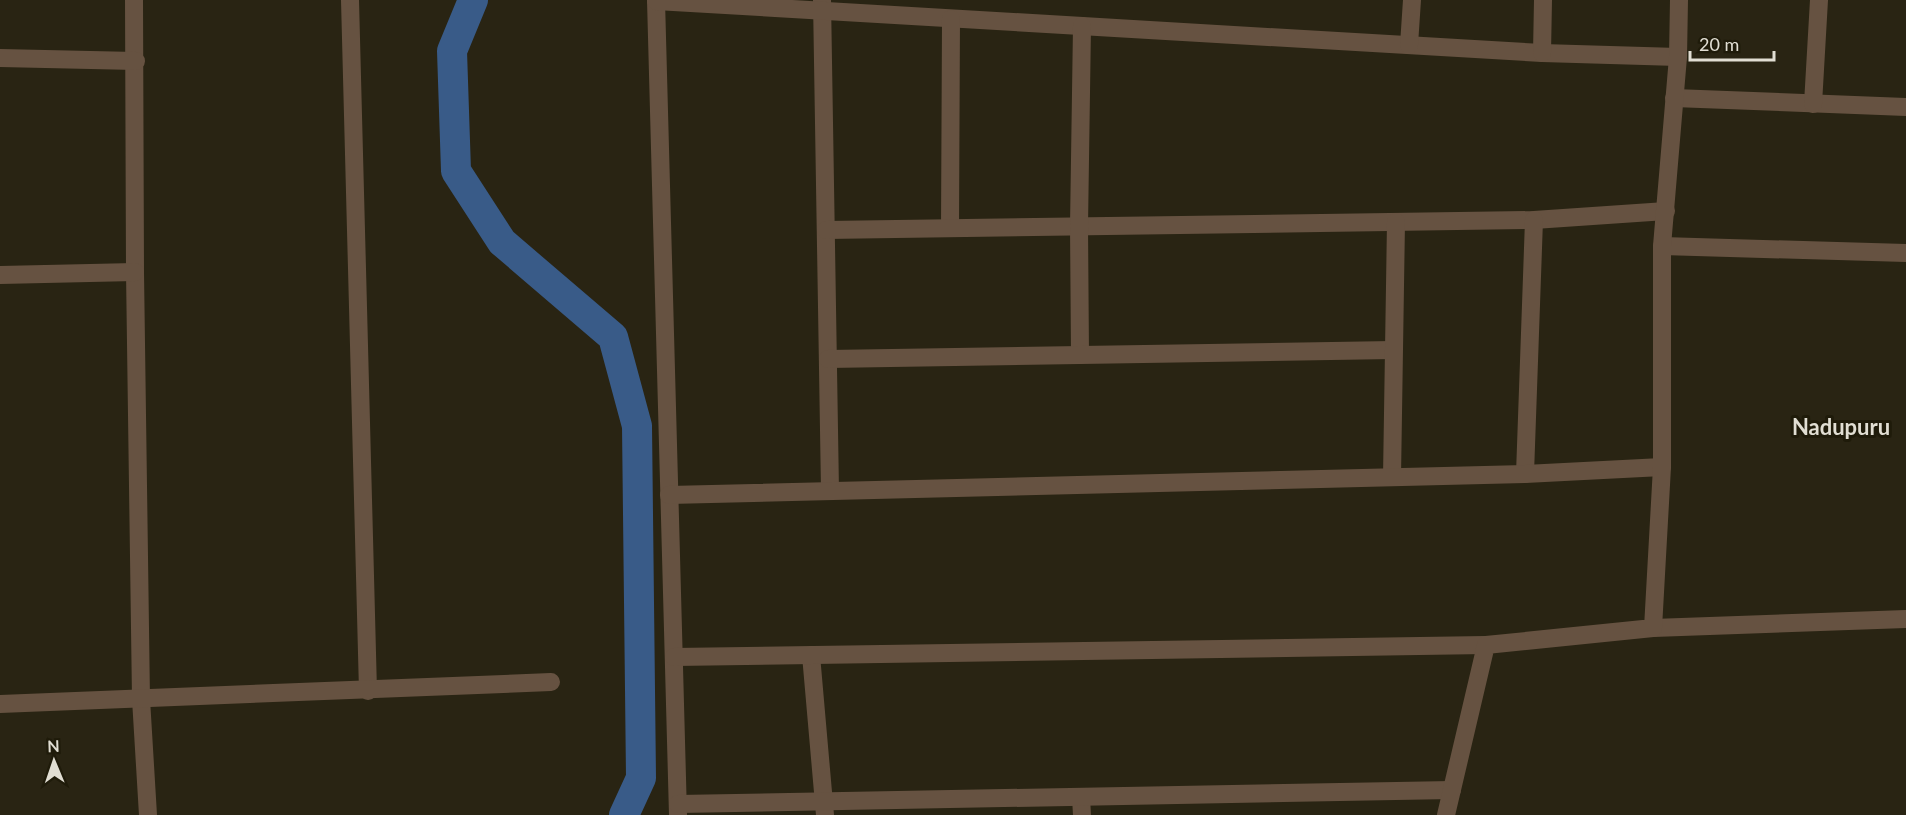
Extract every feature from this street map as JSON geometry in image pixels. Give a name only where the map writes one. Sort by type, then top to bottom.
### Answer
[{"type":"street","points":[[134,0],[141,699],[148,815]]},
{"type":"street","points":[[350,0],[368,691]]},
{"type":"street","points":[[1409,45],[1412,0]]},
{"type":"street","points":[[1542,53],[1543,0]]},
{"type":"street","points":[[1653,628],[1662,467],[1662,246],[1678,57],[1678,0]]},
{"type":"street","points":[[1813,104],[1818,0]]},
{"type":"street","points":[[1452,790],[1081,806],[678,809],[656,1],[822,5],[951,18],[1082,26],[1542,53],[1678,57]]},
{"type":"street","points":[[822,5],[830,491]]},
{"type":"street","points":[[950,228],[951,18]]},
{"type":"street","points":[[1080,355],[1082,26]]},
{"type":"street","points":[[0,58],[136,61]]},
{"type":"street","points":[[1674,98],[1906,107]]},
{"type":"street","points":[[825,230],[1534,220],[1666,211]]},
{"type":"street","points":[[1525,474],[1534,220]]},
{"type":"street","points":[[1392,477],[1396,222]]},
{"type":"street","points":[[1662,246],[1906,253]]},
{"type":"street","points":[[0,275],[135,272]]},
{"type":"street","points":[[828,359],[1393,350]]},
{"type":"street","points":[[669,495],[1525,474],[1662,467]]},
{"type":"street","points":[[674,657],[1486,645],[1653,628],[1906,619]]},
{"type":"street","points":[[1446,815],[1486,645]]},
{"type":"street","points":[[811,655],[825,808]]},
{"type":"street","points":[[0,704],[551,682]]},
{"type":"waterway","points":[[473,0],[452,51],[456,171],[502,242],[613,337],[637,426],[641,778],[624,815]]},
{"type":"district","name":"Nadupuru","points":[[1841,426]]}]
